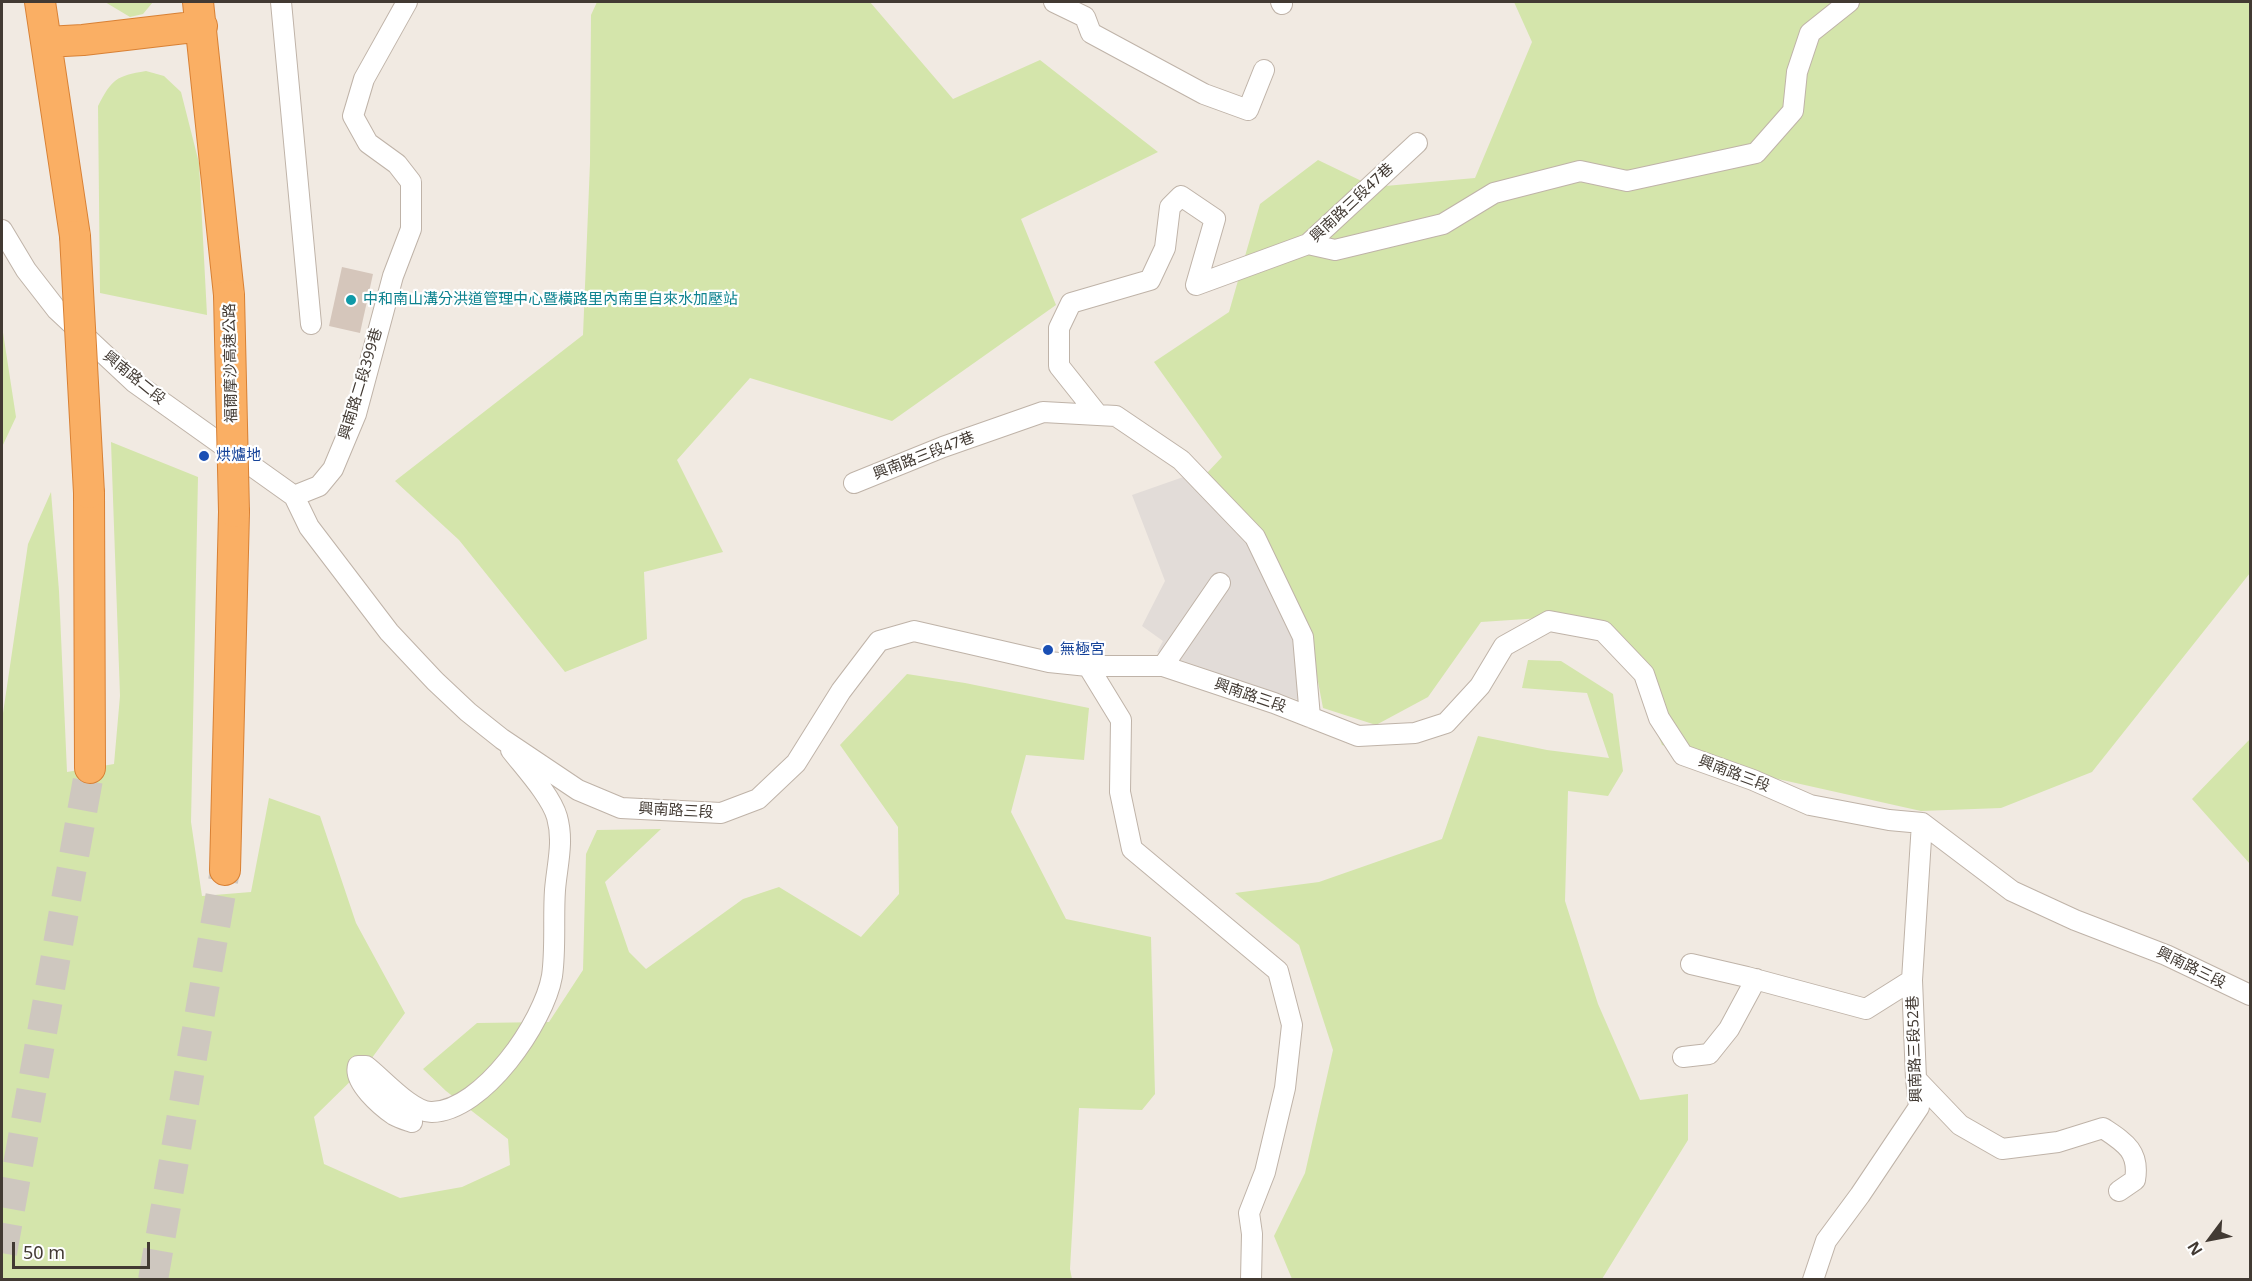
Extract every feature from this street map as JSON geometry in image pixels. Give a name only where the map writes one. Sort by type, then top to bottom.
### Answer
[{"type":"highway","points":[[40,2],[75,236],[89,494],[90,768]]},
{"type":"highway","points":[[46,42],[83,40],[200,14]]},
{"type":"highway","name":"福爾摩沙高速公路","points":[[200,14],[230,295],[234,512],[225,870]]},
{"type":"street","points":[[281,2],[311,324]]},
{"type":"street","name":"興南路二段399巷","points":[[294,496],[319,486],[333,469],[356,414],[393,276],[411,229],[411,182],[397,164],[368,143],[353,116],[364,79],[407,2]]},
{"type":"street","points":[[1054,2],[1085,17],[1090,33],[1203,94],[1248,110],[1264,69]]},
{"type":"street","points":[[1308,244],[1335,250],[1443,225],[1494,193],[1580,171],[1627,182],[1756,153],[1793,111],[1797,72],[1810,33],[1849,2]]},
{"type":"street","name":"興南路三段47巷","points":[[1098,415],[1059,366],[1059,328],[1071,303],[1150,280],[1165,248],[1170,207],[1181,196],[1215,219],[1196,285],[1308,244],[1417,142]]},
{"type":"street","name":"興南路二段","points":[[2,230],[26,270],[57,310],[134,382],[294,496]]},
{"type":"street","name":"興南路三段47巷","points":[[854,483],[943,447],[1043,412],[1116,416],[1181,460],[1255,537],[1303,637],[1310,717]]},
{"type":"street","name":"興南路三段","points":[[294,496],[309,527],[389,632],[435,681],[468,712],[502,739],[578,790],[621,808],[721,813],[758,799],[796,763],[841,691],[879,641],[914,631],[1049,662],[1088,666],[1163,666],[1358,736],[1415,733],[1446,723],[1480,686],[1504,646],[1549,621],[1603,631],[1644,674],[1659,718],[1683,754],[1753,780],[1810,805],[1890,820],[1922,823],[2012,891],[2074,920],[2166,955],[2250,995]]},
{"type":"street","points":[[1163,666],[1220,583]]},
{"type":"street","points":[[1088,666],[1121,720],[1120,792],[1132,849],[1278,971],[1292,1025],[1283,1098],[1265,1172],[1249,1213],[1252,1234],[1251,1280]]},
{"type":"street","points":[[412,1122],[394,1116],[361,1085],[356,1072],[358,1066],[366,1066],[373,1071],[413,1106],[431,1112],[453,1107],[484,1088],[513,1054],[535,1021],[552,977],[555,888],[561,849],[557,816],[546,797],[502,739]]},
{"type":"street","name":"興南路三段52巷","points":[[1813,1280],[1826,1241],[1920,1107],[1916,1079],[1912,980],[1922,823]]},
{"type":"street","points":[[1691,964],[1866,1009],[1912,980]]},
{"type":"street","points":[[1683,1057],[1709,1054],[1729,1029],[1756,979]]},
{"type":"street","points":[[1916,1079],[1960,1125],[2002,1149],[2058,1142],[2103,1128],[2127,1144],[2138,1166],[2135,1180],[2119,1191]]},
{"type":"shaded area","points":[[1189,475],[1250,540],[1295,636],[1304,702],[1157,652],[1163,641],[1142,626],[1165,581],[1132,495]]},
{"type":"green space","points":[[105,2],[153,2],[143,14],[130,17]]},
{"type":"green space","points":[[597,2],[870,2],[953,99],[1040,60],[1158,152],[1021,219],[1056,305],[892,421],[750,378],[677,460],[723,552],[644,572],[647,639],[565,672],[459,540],[395,481],[583,335],[590,163],[591,15]]},
{"type":"green space","points":[[1514,2],[2250,2],[2250,573],[2092,772],[2001,808],[1921,811],[1769,777],[1662,745],[1631,668],[1571,616],[1481,622],[1428,697],[1376,725],[1323,708],[1309,634],[1206,474],[1222,457],[1154,362],[1229,312],[1260,204],[1318,160],[1374,187],[1475,178],[1532,42]]},
{"type":"green space","points":[[146,71],[164,76],[181,92],[199,163],[207,315],[100,293],[98,106],[111,84],[116,80]]},
{"type":"green space","points":[[2,326],[16,417],[2,447]]},
{"type":"green space","points":[[111,442],[198,477],[191,822],[202,896],[251,892],[269,798],[320,816],[356,923],[405,1013],[366,1066],[314,1117],[324,1164],[400,1198],[462,1187],[510,1165],[508,1139],[446,1091],[423,1069],[477,1023],[549,1022],[583,970],[586,854],[597,830],[661,829],[605,882],[629,952],[646,969],[743,899],[779,887],[861,937],[899,894],[898,827],[840,745],[907,674],[965,683],[1089,708],[1084,760],[1026,755],[1011,812],[1066,919],[1151,937],[1155,1094],[1142,1110],[1079,1108],[1070,1269],[1072,1279],[2,1280],[2,720],[28,544],[51,492],[59,591],[67,772],[114,764],[120,696]]},
{"type":"green space","points":[[1528,660],[1561,661],[1613,694],[1623,771],[1608,796],[1568,791],[1565,901],[1598,1004],[1640,1100],[1688,1094],[1688,1140],[1602,1279],[1292,1279],[1274,1236],[1305,1173],[1333,1050],[1299,945],[1235,893],[1319,882],[1442,839],[1478,736],[1547,750],[1609,758],[1587,693],[1522,688]]},
{"type":"green space","points":[[2250,739],[2250,864],[2192,799]]},
{"type":"building","name":"中和南山溝分洪道管理中心暨橫路里內南里自來水加壓站","points":[[342,267],[373,274],[360,333],[329,326]]},
{"type":"tunnel","points":[[2,1253],[90,768]]},
{"type":"tunnel","points":[[153,1280],[225,870]]},
{"type":"place","name":"中和南山溝分洪道管理中心暨橫路里內南里自來水加壓站","points":[[351,300]]},
{"type":"place","name":"烘爐地","points":[[204,456]]},
{"type":"place","name":"無極宮","points":[[1048,650]]}]
